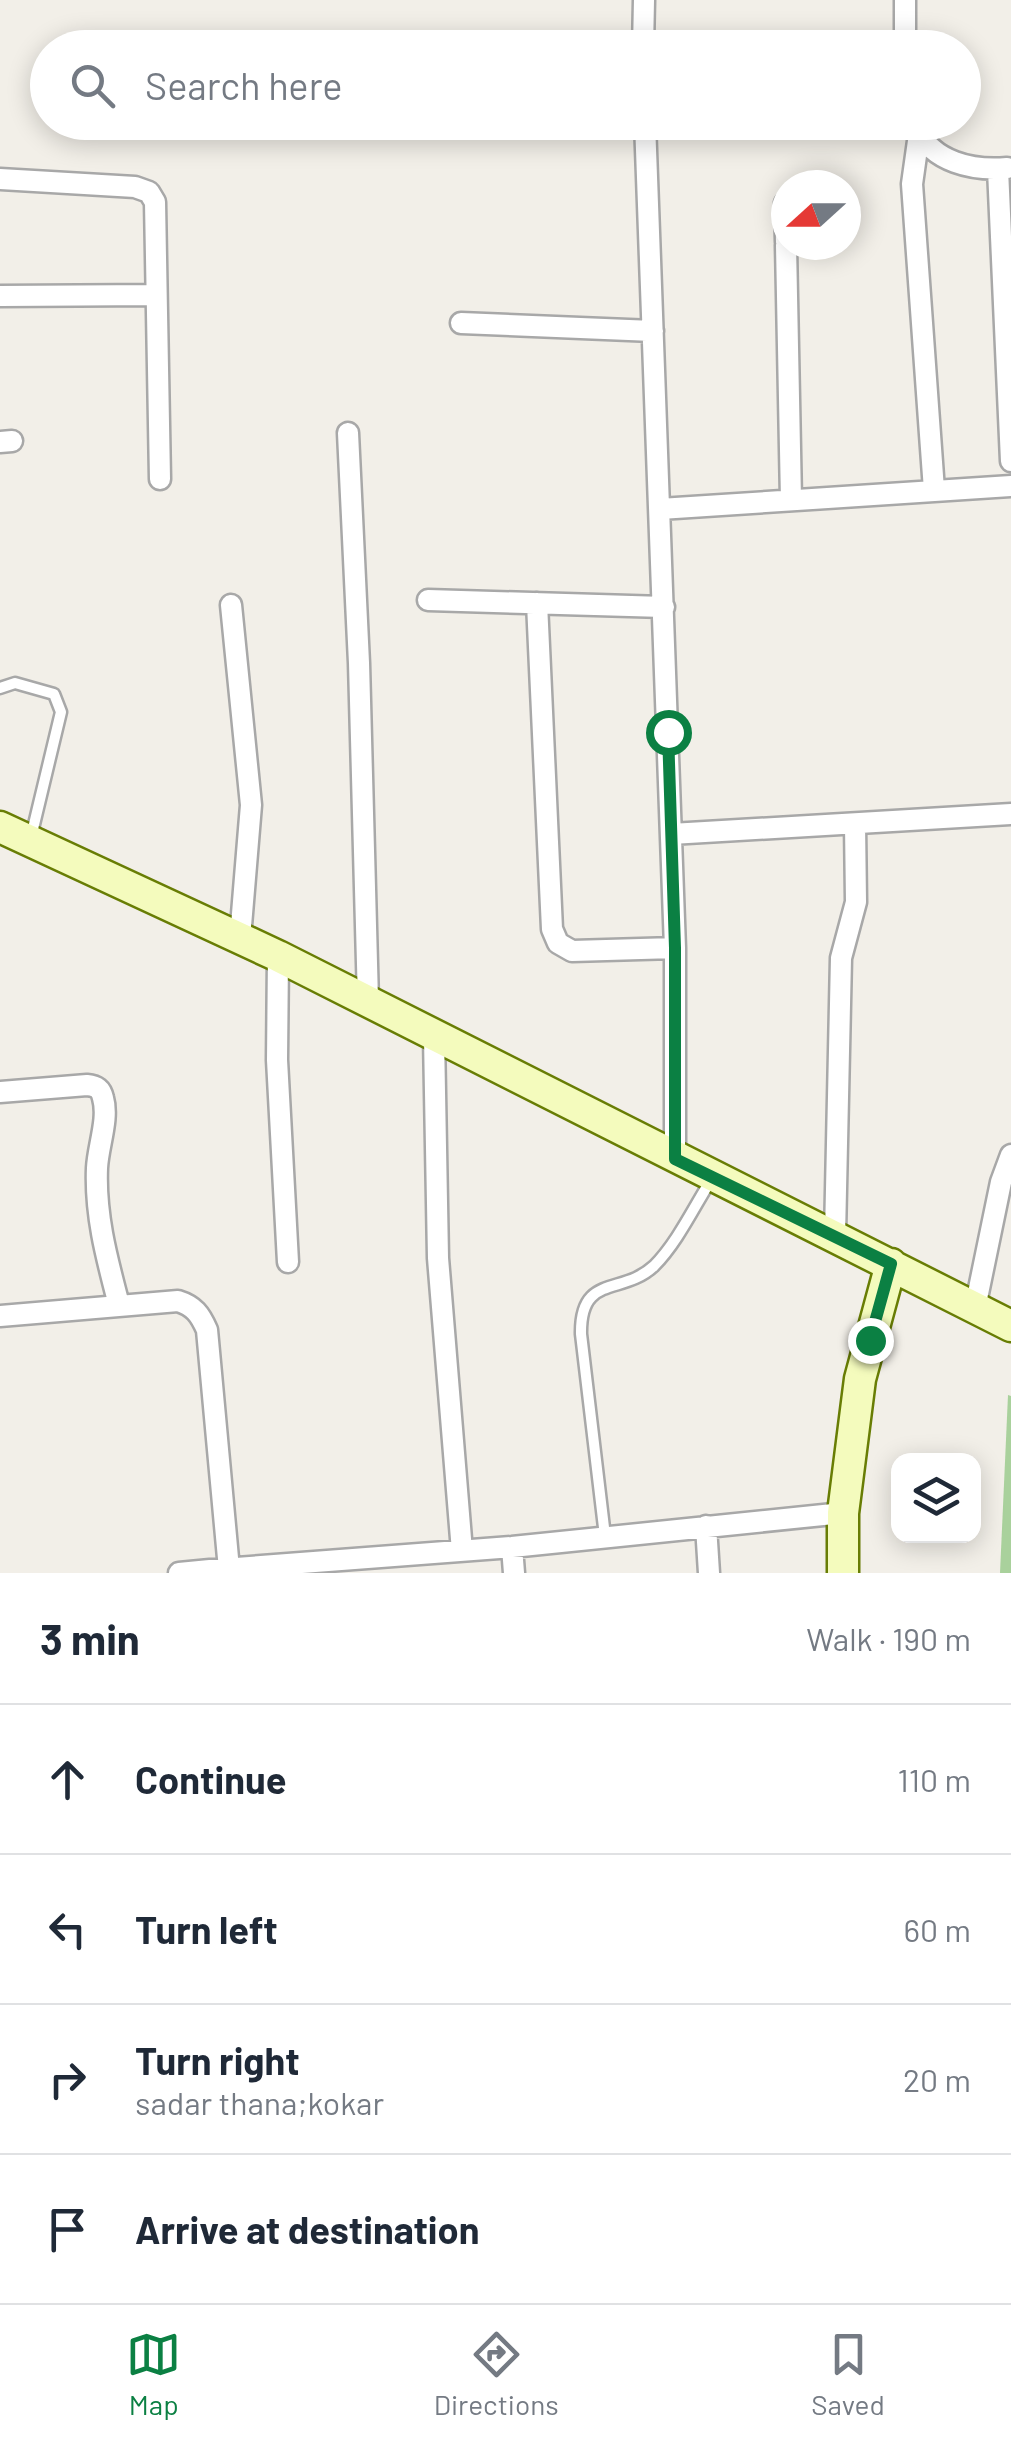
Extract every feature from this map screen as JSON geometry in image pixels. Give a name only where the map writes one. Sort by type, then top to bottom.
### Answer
[{"type":"main road","points":[[8,834],[278,956],[1011,1326]]},
{"type":"main road","points":[[843,1573],[844,1513],[860,1379],[891,1264]]},
{"type":"street","points":[[644,0],[644,30]]},
{"type":"street","points":[[905,0],[905,30]]},
{"type":"street","points":[[647,140],[672,834],[675,1159]]},
{"type":"street","points":[[915,140],[912,184],[934,490]]},
{"type":"street","points":[[925,140],[935,154],[954,162],[1005,168],[1011,462]]},
{"type":"street","points":[[0,179],[135,186],[148,192],[155,202],[160,479]]},
{"type":"street","points":[[786,260],[791,500]]},
{"type":"street","points":[[0,296],[156,294]]},
{"type":"street","points":[[461,323],[653,331]]},
{"type":"street","points":[[348,433],[368,1001]]},
{"type":"street","points":[[660,509],[1011,486]]},
{"type":"street","points":[[428,600],[664,607]]},
{"type":"street","points":[[537,603],[552,929],[558,943],[572,951],[675,948]]},
{"type":"street","points":[[231,604],[251,806],[240,938]]},
{"type":"street","points":[[672,834],[1011,814]]},
{"type":"street","points":[[835,1236],[840,976],[856,902],[856,824]]},
{"type":"street","points":[[278,956],[276,1060],[288,1262]]},
{"type":"street","points":[[434,1037],[438,1258],[462,1552]]},
{"type":"street","points":[[0,1092],[87,1084],[102,1092],[105,1105],[97,1166],[97,1214],[119,1306]]},
{"type":"street","points":[[975,1308],[1011,1155]]},
{"type":"street","points":[[0,1316],[178,1301],[190,1304],[201,1316],[206,1330],[217,1571]]},
{"type":"street","points":[[179,1573],[512,1548],[844,1513]]},
{"type":"street","points":[[706,1526],[709,1573]]},
{"type":"street","points":[[512,1548],[514,1573]]},
{"type":"lane","points":[[0,688],[15,683],[54,694],[61,712],[8,834]]},
{"type":"lane","points":[[605,1536],[581,1334],[582,1306],[591,1295],[651,1268],[713,1177]]},
{"type":"green space","points":[[1008,1395],[1011,1573],[1000,1573]]},
{"type":"route","points":[[668,732],[675,948],[675,1159],[891,1264],[870,1340]]}]
